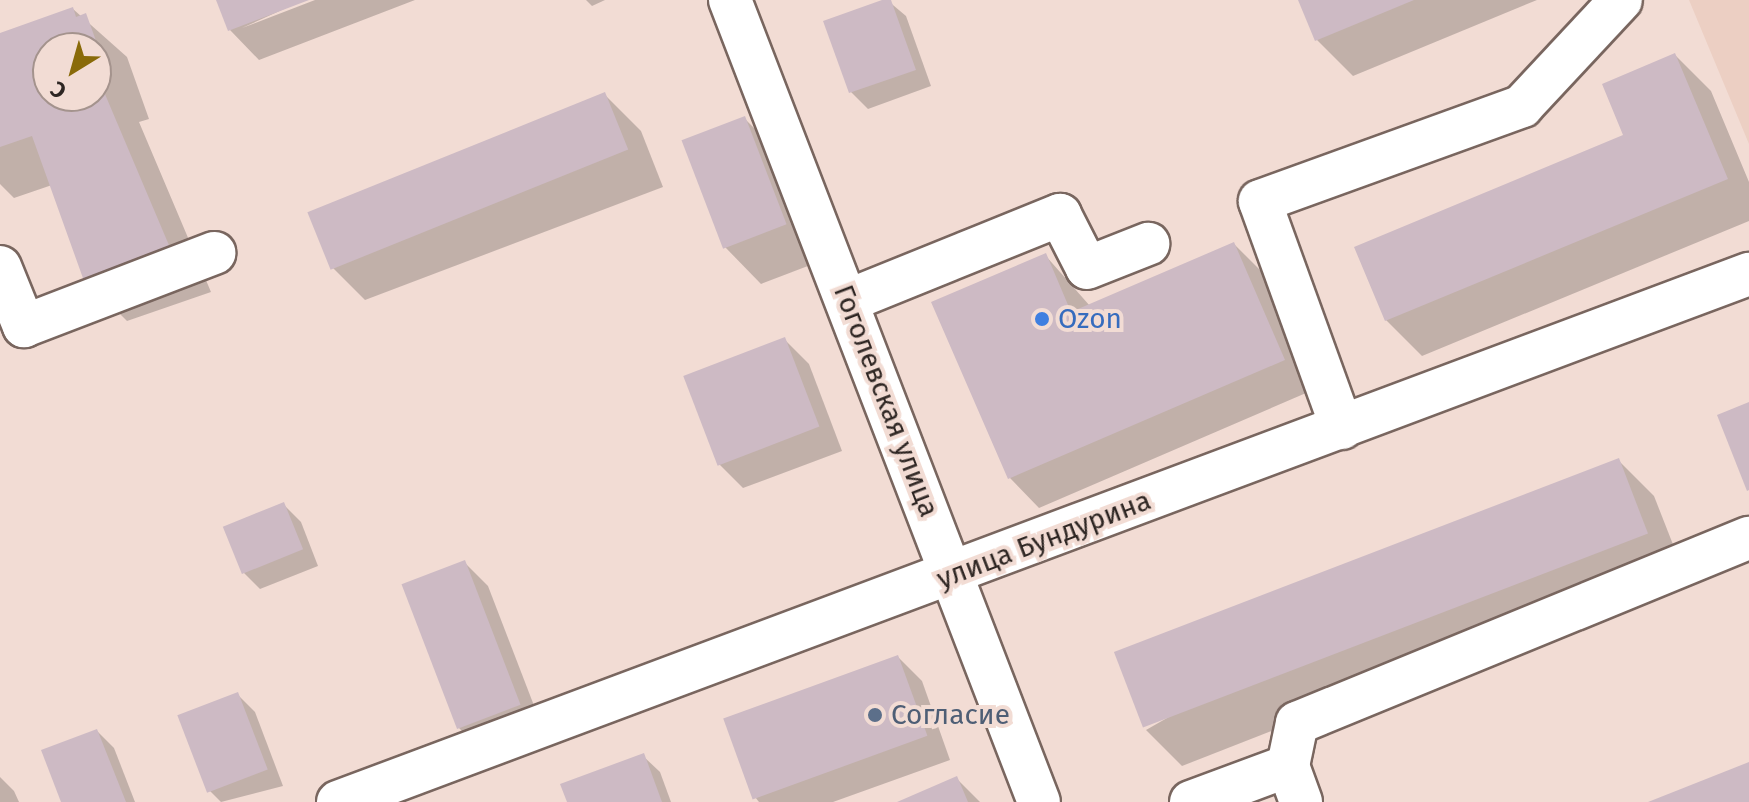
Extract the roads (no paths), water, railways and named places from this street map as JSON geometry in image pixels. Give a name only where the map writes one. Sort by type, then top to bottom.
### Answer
[{"type":"street","name":"Гоголевская улица","points":[[730,0],[1039,802]]},
{"type":"street","points":[[1342,428],[1260,201],[1522,106],[1621,0]]},
{"type":"street","points":[[847,301],[1060,215],[1087,268],[1148,244]]},
{"type":"street","points":[[0,267],[24,326],[214,253]]},
{"type":"street","name":"улица Бундурина","points":[[338,802],[953,575],[1749,274]]},
{"type":"street","points":[[1191,802],[1294,784],[1297,723],[1749,538]]},
{"type":"place","name":"Ozon","points":[[1042,319]]},
{"type":"place","name":"Согласие","points":[[875,715]]}]
